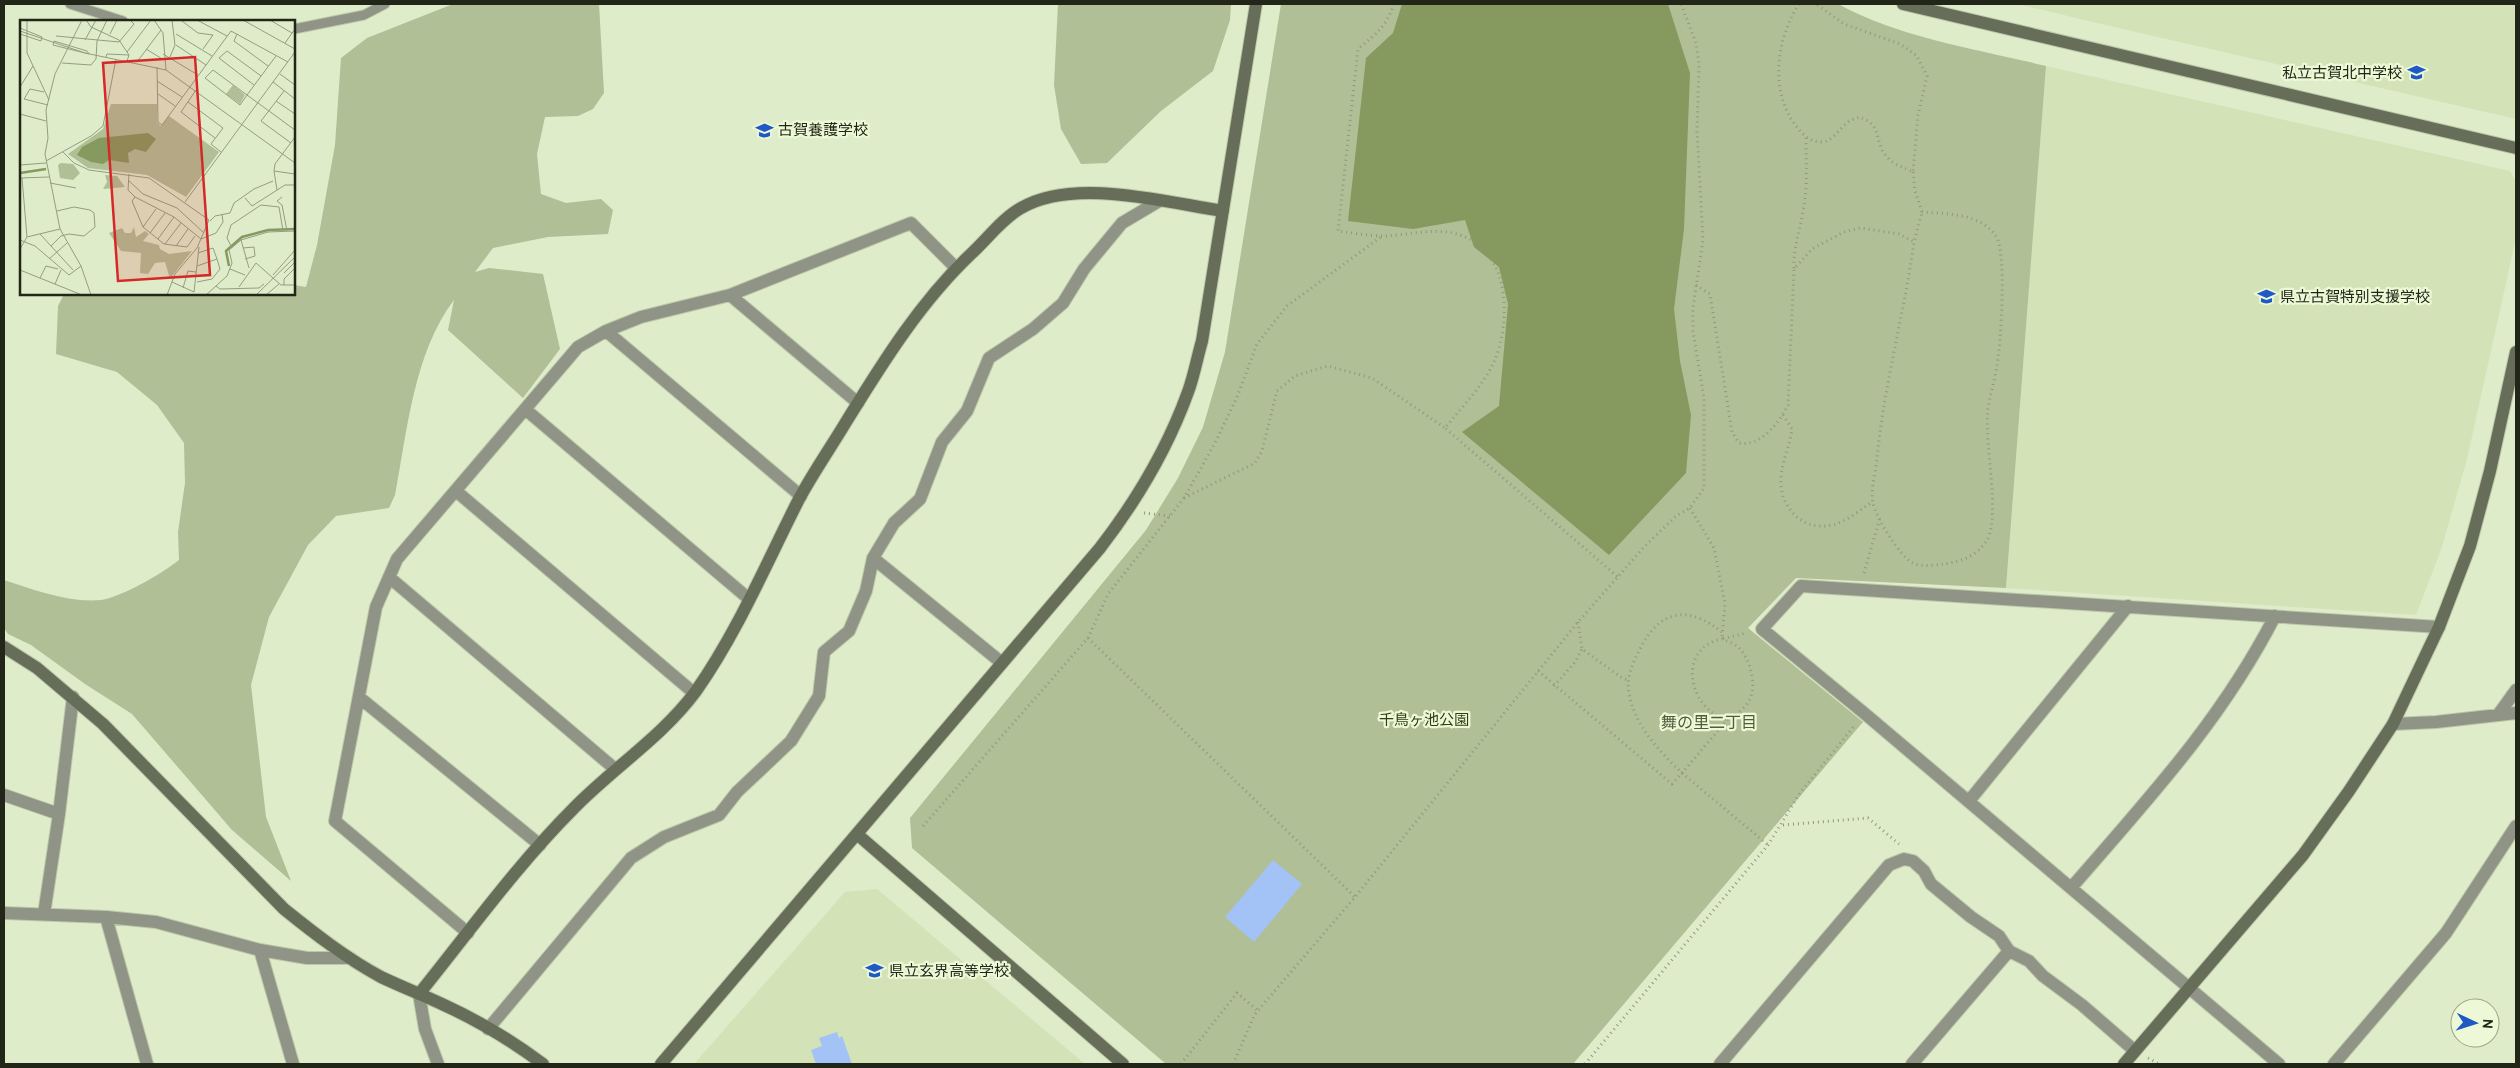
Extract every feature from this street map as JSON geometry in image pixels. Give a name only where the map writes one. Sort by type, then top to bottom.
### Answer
[{"type":"street","points":[[661,1064],[858,835],[1100,548],[1131,507],[1165,448],[1188,391],[1202,341],[1256,4]]},
{"type":"street","points":[[1903,4],[2516,148]]},
{"type":"street","points":[[419,994],[540,845],[573,808],[666,724],[694,693],[726,644],[801,496],[858,403],[909,324],[956,268],[1019,208],[1045,196],[1069,192],[1106,193],[1223,211]]},
{"type":"street","points":[[488,1029],[631,858],[664,837],[719,816],[737,792],[792,741],[819,696],[824,652],[848,631],[866,591],[873,558],[894,523],[920,499],[942,442],[967,411],[989,358],[1033,329],[1063,303],[1084,269],[1122,223],[1160,201]]},
{"type":"street","points":[[468,933],[335,821],[376,607],[397,559],[578,347],[606,331],[642,317],[730,295],[911,223],[956,268]]},
{"type":"street","points":[[730,295],[858,403]]},
{"type":"street","points":[[606,331],[801,496]]},
{"type":"street","points":[[2124,1064],[2303,855],[2350,791],[2393,724],[2439,627],[2470,546],[2512,394],[2516,352]]},
{"type":"street","points":[[525,409],[749,599]]},
{"type":"street","points":[[456,491],[694,693]]},
{"type":"street","points":[[873,558],[1002,663]]},
{"type":"street","points":[[389,577],[615,769]]},
{"type":"street","points":[[2279,1064],[1969,801],[1762,629],[1801,586],[1860,588],[2439,627]]},
{"type":"street","points":[[1969,801],[2128,606]]},
{"type":"street","points":[[2071,888],[2190,750],[2232,692],[2275,616]]},
{"type":"street","points":[[4,647],[37,668],[104,724],[284,909],[349,958],[446,1006],[516,1044],[542,1064]]},
{"type":"street","points":[[2498,715],[2516,690]]},
{"type":"street","points":[[44,914],[59,814],[73,697]]},
{"type":"street","points":[[360,698],[540,845]]},
{"type":"street","points":[[2393,724],[2516,714]]},
{"type":"street","points":[[4,794],[59,814]]},
{"type":"street","points":[[2334,1064],[2446,933],[2516,826]]},
{"type":"street","points":[[858,835],[1124,1064]]},
{"type":"street","points":[[1720,1064],[1889,865],[1904,859],[1913,861],[1924,871],[1932,884],[1972,917],[1999,936],[2009,950],[2030,961],[2043,976],[2082,1005],[2135,1051]]},
{"type":"street","points":[[4,913],[106,917],[156,922],[260,950],[306,958],[349,958]]},
{"type":"street","points":[[106,917],[148,1064]]},
{"type":"street","points":[[260,950],[293,1064]]},
{"type":"street","points":[[1912,1064],[2009,950]]},
{"type":"street","points":[[419,994],[426,1029],[438,1064]]},
{"type":"lane","points":[[70,4],[120,20]]},
{"type":"lane","points":[[295,29],[364,15],[385,4]]},
{"type":"path","points":[[1394,4],[1388,20],[1381,30],[1358,50],[1338,231],[1382,236],[1442,232],[1460,234],[1474,241],[1489,255],[1500,278],[1502,324],[1497,354],[1479,387],[1445,428]]},
{"type":"path","points":[[1233,1064],[1258,1011],[1355,897],[1578,622],[1676,516],[1690,508],[1699,496],[1706,481],[1703,438],[1704,398],[1693,330],[1693,308],[1703,240],[1696,131],[1700,64],[1696,43],[1681,4]]},
{"type":"path","points":[[1696,285],[1710,294],[1734,438],[1739,443],[1754,442],[1770,430],[1783,415],[1788,405],[1790,392],[1793,250],[1803,212],[1807,184],[1806,138],[1787,114],[1778,85],[1782,44],[1799,4]]},
{"type":"path","points":[[1816,4],[1844,24],[1900,44],[1917,56],[1927,76],[1918,115],[1913,172],[1922,212],[1914,242],[1879,437],[1872,502],[1905,557],[1914,564],[1929,566],[1961,561],[1974,555],[1989,536],[1992,524],[1993,510],[1986,435],[1988,407],[1998,363],[2003,258],[1997,238],[1984,224],[1970,218],[1952,214],[1922,212]]},
{"type":"path","points":[[1806,138],[1822,142],[1830,139],[1847,122],[1859,117],[1869,120],[1876,127],[1878,140],[1888,158],[1897,166],[1913,172]]},
{"type":"path","points":[[1794,270],[1812,249],[1844,232],[1860,228],[1899,234],[1914,242]]},
{"type":"path","points":[[924,826],[1088,638],[1108,594],[1184,498],[1215,443],[1237,397],[1257,344],[1287,306],[1382,236]]},
{"type":"path","points":[[1184,498],[1255,463],[1262,451],[1277,391],[1295,376],[1328,366],[1372,378],[1445,428],[1618,577]]},
{"type":"path","points":[[1783,415],[1792,430],[1781,479],[1784,500],[1790,512],[1808,524],[1833,525],[1872,502]]},
{"type":"path","points":[[1131,507],[1145,513],[1170,516]]},
{"type":"path","points":[[1690,508],[1714,548],[1725,604],[1722,639]]},
{"type":"path","points":[[1860,588],[1880,518]]},
{"type":"path","points":[[1722,632],[1697,616],[1676,614],[1663,619],[1646,636],[1628,680],[1634,710],[1661,753],[1682,774],[1768,845]]},
{"type":"path","points":[[1554,686],[1575,662],[1582,649],[1578,622]]},
{"type":"path","points":[[1727,720],[1711,712],[1699,698],[1692,678],[1693,661],[1696,654],[1708,644],[1762,629]]},
{"type":"path","points":[[1088,638],[1355,897]]},
{"type":"path","points":[[1538,671],[1672,784],[1727,720],[1750,700],[1752,682],[1749,666],[1740,649],[1722,639]]},
{"type":"path","points":[[1582,649],[1622,678],[1628,680]]},
{"type":"path","points":[[1585,1064],[1768,845],[1800,793],[1864,713]]},
{"type":"path","points":[[1782,825],[1868,818],[1899,842],[1904,859]]},
{"type":"path","points":[[1181,1064],[1238,993],[1258,1011]]},
{"type":"shaded area","points":[[1402,4],[1668,4],[1690,73],[1684,229],[1674,309],[1680,361],[1691,415],[1686,473],[1609,555],[1462,432],[1499,406],[1508,304],[1499,267],[1474,247],[1465,220],[1413,229],[1348,221],[1366,58],[1393,33]]},
{"type":"shaded area","name":"私立古賀北中学校","points":[[2017,4],[2516,4],[2516,119],[2114,27]]},
{"type":"shaded area","name":"県立古賀特別支援学校","points":[[2046,66],[2510,171],[2516,182],[2516,238],[2467,459],[2441,550],[2416,615],[2006,588]]},
{"type":"shaded area","name":"県立玄界高等学校","points":[[877,889],[1085,1064],[694,1064],[845,892]]},
{"type":"green space","points":[[453,4],[599,4],[604,93],[593,109],[578,116],[545,117],[537,154],[541,194],[566,203],[601,199],[613,210],[608,234],[548,237],[493,248],[475,272],[489,268],[543,274],[560,349],[523,398],[448,330],[454,300],[440,321],[421,368],[408,419],[395,495],[389,508],[336,516],[308,545],[269,617],[251,685],[266,817],[291,881],[232,830],[132,714],[85,684],[31,645],[8,634],[4,628],[4,580],[64,598],[101,600],[142,584],[179,560],[178,532],[185,483],[184,443],[157,405],[117,372],[56,354],[58,306],[64,295],[295,295],[295,285],[306,287],[317,245],[335,145],[341,58],[367,38]]},
{"type":"green space","points":[[1058,4],[1231,4],[1230,20],[1213,71],[1161,111],[1107,163],[1081,164],[1061,129],[1054,85]]},
{"type":"green space","name":"千鳥ヶ池公園","points":[[1281,4],[1838,4],[1887,26],[1913,34],[2046,66],[2006,588],[1796,578],[1748,628],[1863,722],[1573,1064],[1166,1064],[912,848],[910,818],[1146,530],[1178,478],[1203,427],[1225,352]]},
{"type":"building","points":[[1273,860],[1302,884],[1254,942],[1225,917]]},
{"type":"building","points":[[837,1032],[839,1038],[842,1036],[852,1064],[816,1064],[811,1050],[822,1046],[819,1038]]},
{"type":"place","name":"私立古賀北中学校","points":[[2416,73]]},
{"type":"place","name":"古賀養護学校","points":[[764,130]]},
{"type":"place","name":"県立古賀特別支援学校","points":[[2266,297]]},
{"type":"place","name":"県立玄界高等学校","points":[[875,971]]},
{"type":"district","name":"舞の里二丁目","points":[[1709,722]]}]
